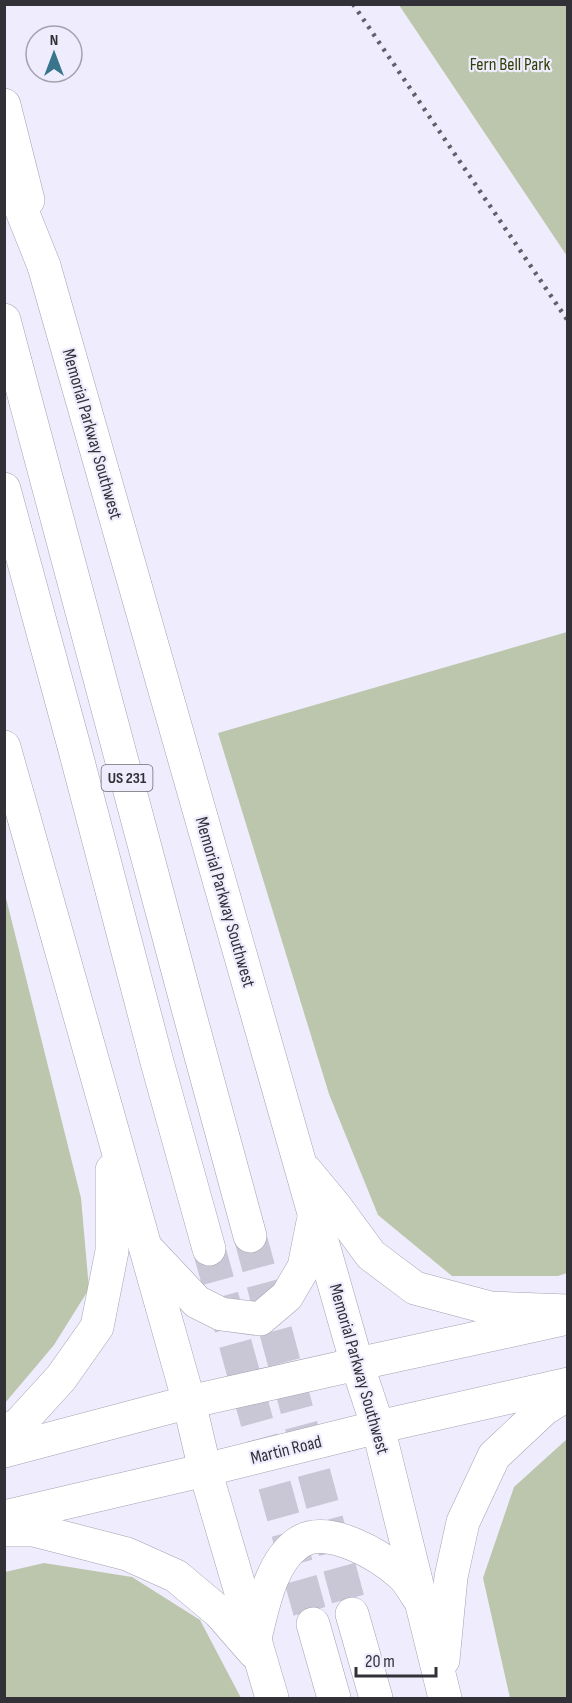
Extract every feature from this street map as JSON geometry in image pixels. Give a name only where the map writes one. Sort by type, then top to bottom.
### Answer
[{"type":"main road","name":"Memorial Parkway Southwest","points":[[4,105],[44,266],[314,1215],[357,1364],[378,1427],[442,1690]]},
{"type":"main road","points":[[4,166],[44,266]]},
{"type":"main road","name":"US 231","points":[[4,320],[250,1236]]},
{"type":"main road","name":"US 231","points":[[4,489],[157,1062],[210,1249]]},
{"type":"main road","points":[[4,747],[189,1402],[205,1470],[272,1698]]},
{"type":"main road","points":[[4,1432],[20,1424],[61,1378],[97,1328],[112,1251],[112,1129]]},
{"type":"main road","points":[[300,1163],[371,1255],[415,1288],[490,1308],[567,1311]]},
{"type":"main road","points":[[145,1248],[197,1302],[221,1314],[260,1319],[287,1296],[304,1267],[314,1215]]},
{"type":"main road","points":[[4,1451],[189,1402],[567,1318]]},
{"type":"main road","name":"Martin Road","points":[[4,1517],[567,1384]]},
{"type":"main road","points":[[442,1690],[452,1577],[463,1522],[494,1455],[544,1408],[567,1394]]},
{"type":"main road","points":[[4,1530],[34,1530],[127,1554],[176,1576],[219,1611],[258,1649]]},
{"type":"main road","points":[[258,1649],[268,1587],[283,1559],[299,1543],[318,1536],[347,1542],[374,1554],[403,1576],[419,1598]]},
{"type":"main road","points":[[352,1614],[376,1698]]},
{"type":"main road","points":[[313,1624],[334,1698]]},
{"type":"green space","name":"Fern Bell Park","points":[[399,5],[567,5],[567,256]]},
{"type":"green space","points":[[567,632],[567,1273],[558,1276],[452,1276],[378,1215],[329,1094],[218,733]]},
{"type":"green space","points":[[4,890],[81,1198],[89,1289],[54,1345],[5,1403]]},
{"type":"green space","points":[[567,1439],[567,1698],[510,1698],[483,1578],[514,1487]]},
{"type":"green space","points":[[44,1563],[132,1577],[200,1620],[241,1698],[5,1698],[5,1572]]},
{"type":"tunnel","points":[[250,1236],[352,1614]]},
{"type":"tunnel","points":[[209,1249],[313,1624]]},
{"type":"railway","points":[[353,4],[568,321]]}]
